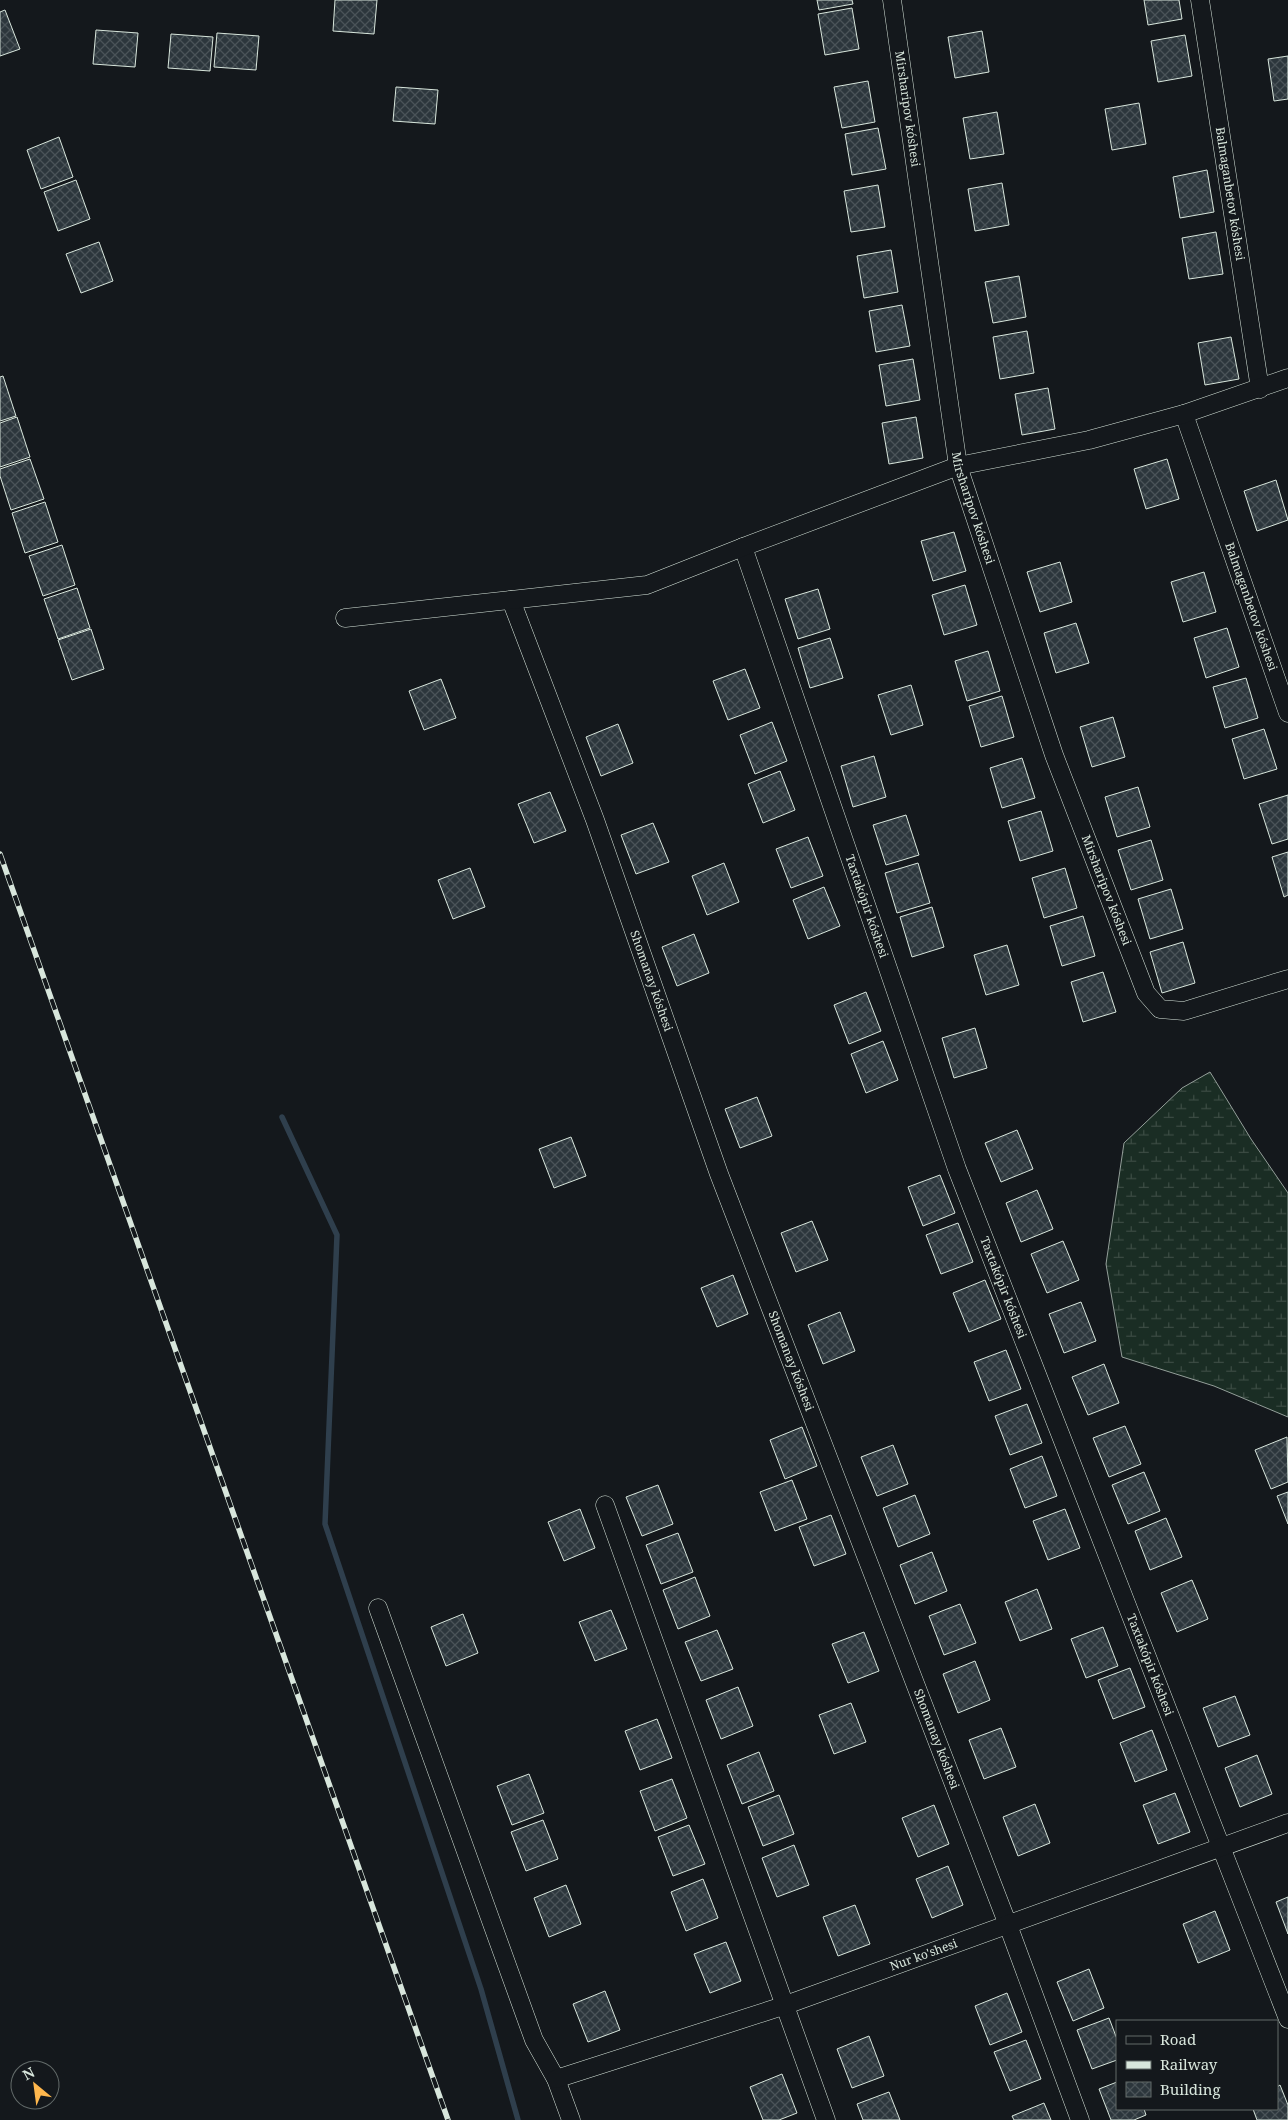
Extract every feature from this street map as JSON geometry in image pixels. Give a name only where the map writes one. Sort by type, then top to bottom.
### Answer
[{"type":"street","name":"Mirsharipov kóshesi","points":[[892,0],[958,466],[1054,755],[1146,993],[1160,1010],[1184,1011],[1288,979]]},
{"type":"street","name":"Balmaganbetov kóshesi","points":[[1200,0],[1260,389]]},
{"type":"street","points":[[345,618],[647,585],[958,466],[1089,440],[1184,414],[1288,378]]},
{"type":"street","name":"Balmaganbetov kóshesi","points":[[1184,414],[1288,714]]},
{"type":"street","name":"Taxtakópir kóshesi","points":[[743,547],[957,1169],[1288,2019]]},
{"type":"street","name":"Shomanay kóshesi","points":[[511,600],[595,820],[719,1174],[1008,1925],[1080,2120]]},
{"type":"street","points":[[605,1505],[783,2006],[826,2120]]},
{"type":"street","points":[[378,1608],[534,2040],[556,2079],[571,2120]]},
{"type":"street","name":"Nur ko'shesi","points":[[556,2079],[783,2006],[1288,1823]]},
{"type":"green space","points":[[1210,1072],[1251,1139],[1288,1193],[1288,1417],[1214,1386],[1122,1357],[1106,1264],[1124,1143],[1182,1088]]},
{"type":"building","points":[[335,0],[377,0],[374,34],[333,31]]},
{"type":"building","points":[[817,0],[852,0],[853,4],[819,10]]},
{"type":"building","points":[[1144,0],[1179,0],[1182,19],[1148,25]]},
{"type":"building","points":[[852,8],[859,49],[825,55],[818,14]]},
{"type":"building","points":[[5,10],[20,49],[0,56],[0,12]]},
{"type":"building","points":[[96,30],[138,33],[135,67],[93,64]]},
{"type":"building","points":[[982,31],[989,72],[955,78],[948,37]]},
{"type":"building","points":[[217,33],[259,36],[256,70],[214,67]]},
{"type":"building","points":[[171,34],[213,37],[210,71],[168,68]]},
{"type":"building","points":[[1185,35],[1192,76],[1158,82],[1151,41]]},
{"type":"building","points":[[1288,56],[1288,99],[1274,101],[1268,59]]},
{"type":"building","points":[[868,81],[875,122],[842,128],[834,87]]},
{"type":"building","points":[[396,87],[438,90],[435,124],[393,121]]},
{"type":"building","points":[[1139,103],[1146,144],[1112,150],[1105,109]]},
{"type":"building","points":[[997,112],[1004,154],[970,159],[963,118]]},
{"type":"building","points":[[878,128],[886,169],[852,175],[845,134]]},
{"type":"building","points":[[59,137],[73,177],[41,189],[27,150]]},
{"type":"building","points":[[1207,170],[1214,212],[1180,218],[1173,177]]},
{"type":"building","points":[[76,180],[90,219],[58,231],[44,192]]},
{"type":"building","points":[[1002,183],[1009,225],[975,231],[968,189]]},
{"type":"building","points":[[878,185],[885,227],[851,232],[844,191]]},
{"type":"building","points":[[1216,232],[1223,274],[1189,279],[1182,238]]},
{"type":"building","points":[[99,242],[113,281],[81,293],[66,254]]},
{"type":"building","points":[[891,250],[898,292],[864,298],[857,256]]},
{"type":"building","points":[[1019,276],[1026,317],[993,323],[985,282]]},
{"type":"building","points":[[902,305],[910,346],[876,352],[869,311]]},
{"type":"building","points":[[1027,331],[1034,373],[1000,379],[993,337]]},
{"type":"building","points":[[1231,337],[1239,379],[1205,385],[1198,343]]},
{"type":"building","points":[[913,359],[920,400],[886,406],[879,365]]},
{"type":"building","points":[[3,376],[16,416],[0,421],[0,377]]},
{"type":"building","points":[[1048,388],[1055,429],[1022,435],[1015,394]]},
{"type":"building","points":[[17,417],[30,457],[0,467],[0,423]]},
{"type":"building","points":[[916,417],[923,458],[889,464],[882,423]]},
{"type":"building","points":[[30,459],[44,499],[11,510],[0,476],[0,469]]},
{"type":"building","points":[[1167,459],[1179,499],[1146,509],[1134,469]]},
{"type":"building","points":[[1276,480],[1288,520],[1257,531],[1244,491]]},
{"type":"building","points":[[45,502],[58,542],[25,553],[12,513]]},
{"type":"building","points":[[954,532],[966,571],[933,581],[921,541]]},
{"type":"building","points":[[62,545],[75,585],[43,596],[29,556]]},
{"type":"building","points":[[1060,562],[1072,602],[1040,612],[1027,572]]},
{"type":"building","points":[[1204,572],[1216,612],[1183,622],[1171,582]]},
{"type":"building","points":[[965,585],[977,625],[944,635],[932,595]]},
{"type":"building","points":[[77,588],[90,628],[58,639],[44,599]]},
{"type":"building","points":[[818,589],[830,629],[798,639],[785,599]]},
{"type":"building","points":[[1076,623],[1089,663],[1056,673],[1044,633]]},
{"type":"building","points":[[1227,628],[1239,667],[1206,678],[1194,638]]},
{"type":"building","points":[[91,629],[104,669],[72,680],[58,640]]},
{"type":"building","points":[[830,638],[843,678],[810,688],[798,648]]},
{"type":"building","points":[[988,651],[1000,691],[967,701],[955,661]]},
{"type":"building","points":[[745,669],[760,708],[728,720],[713,681]]},
{"type":"building","points":[[1246,678],[1258,718],[1225,728],[1213,687]]},
{"type":"building","points":[[441,679],[456,718],[424,730],[409,691]]},
{"type":"building","points":[[911,685],[923,725],[891,735],[878,695]]},
{"type":"building","points":[[1002,696],[1014,737],[981,747],[969,706]]},
{"type":"building","points":[[1113,717],[1125,757],[1092,767],[1080,727]]},
{"type":"building","points":[[772,722],[787,761],[755,774],[740,735]]},
{"type":"building","points":[[618,724],[633,763],[601,776],[586,737]]},
{"type":"building","points":[[1264,729],[1277,769],[1244,779],[1232,739]]},
{"type":"building","points":[[874,756],[886,797],[853,807],[841,766]]},
{"type":"building","points":[[1022,758],[1035,798],[1002,808],[990,768]]},
{"type":"building","points":[[780,771],[795,810],[763,823],[748,784]]},
{"type":"building","points":[[1138,787],[1150,827],[1117,837],[1105,797]]},
{"type":"building","points":[[550,792],[566,831],[534,843],[518,804]]},
{"type":"building","points":[[1288,795],[1288,839],[1272,844],[1259,804]]},
{"type":"building","points":[[1041,811],[1053,851],[1020,861],[1008,821]]},
{"type":"building","points":[[906,815],[919,855],[886,865],[873,825]]},
{"type":"building","points":[[653,823],[669,862],[636,874],[621,835]]},
{"type":"building","points":[[808,837],[823,876],[791,888],[776,849]]},
{"type":"building","points":[[1151,840],[1163,880],[1131,890],[1118,850]]},
{"type":"building","points":[[1288,852],[1288,895],[1284,897],[1272,857]]},
{"type":"building","points":[[724,863],[739,902],[707,915],[692,876]]},
{"type":"building","points":[[918,863],[930,903],[897,913],[885,873]]},
{"type":"building","points":[[470,868],[485,907],[453,919],[438,880]]},
{"type":"building","points":[[1065,868],[1077,908],[1044,918],[1032,878]]},
{"type":"building","points":[[824,887],[840,926],[808,939],[793,900]]},
{"type":"building","points":[[1171,889],[1183,929],[1150,939],[1138,899]]},
{"type":"building","points":[[932,907],[944,947],[912,957],[900,917]]},
{"type":"building","points":[[1083,916],[1095,956],[1062,966],[1050,926]]},
{"type":"building","points":[[694,934],[709,973],[677,986],[662,947]]},
{"type":"building","points":[[1183,942],[1195,983],[1162,993],[1150,952]]},
{"type":"building","points":[[1007,945],[1019,985],[986,995],[974,955]]},
{"type":"building","points":[[1103,972],[1116,1012],[1083,1022],[1071,982]]},
{"type":"building","points":[[866,992],[881,1031],[849,1044],[834,1005]]},
{"type":"building","points":[[975,1028],[987,1068],[954,1078],[942,1038]]},
{"type":"building","points":[[883,1041],[898,1080],[866,1093],[851,1054]]},
{"type":"building","points":[[757,1097],[772,1136],[740,1148],[725,1109]]},
{"type":"building","points":[[1017,1130],[1033,1169],[1001,1182],[985,1143]]},
{"type":"building","points":[[571,1137],[586,1176],[554,1188],[539,1149]]},
{"type":"building","points":[[940,1175],[955,1213],[923,1226],[908,1187]]},
{"type":"building","points":[[1037,1190],[1053,1229],[1021,1242],[1006,1203]]},
{"type":"building","points":[[812,1221],[828,1260],[796,1272],[781,1233]]},
{"type":"building","points":[[958,1223],[973,1262],[941,1274],[926,1235]]},
{"type":"building","points":[[1063,1241],[1079,1280],[1047,1293],[1031,1254]]},
{"type":"building","points":[[733,1275],[748,1314],[717,1327],[701,1288]]},
{"type":"building","points":[[985,1280],[1001,1319],[969,1332],[953,1293]]},
{"type":"building","points":[[1081,1302],[1096,1341],[1064,1353],[1049,1314]]},
{"type":"building","points":[[840,1312],[855,1351],[823,1364],[808,1325]]},
{"type":"building","points":[[1006,1350],[1021,1389],[989,1401],[974,1362]]},
{"type":"building","points":[[1104,1364],[1119,1403],[1088,1415],[1072,1377]]},
{"type":"building","points":[[1027,1404],[1042,1443],[1010,1455],[995,1416]]},
{"type":"building","points":[[1125,1426],[1141,1464],[1109,1477],[1093,1438]]},
{"type":"building","points":[[802,1427],[817,1466],[785,1479],[770,1440]]},
{"type":"building","points":[[1287,1437],[1288,1482],[1271,1489],[1255,1450]]},
{"type":"building","points":[[893,1445],[908,1484],[877,1496],[861,1457]]},
{"type":"building","points":[[1042,1456],[1057,1496],[1025,1508],[1010,1469]]},
{"type":"building","points":[[1144,1472],[1160,1511],[1128,1524],[1112,1485]]},
{"type":"building","points":[[792,1480],[807,1519],[775,1531],[760,1492]]},
{"type":"building","points":[[658,1485],[673,1524],[642,1536],[626,1497]]},
{"type":"building","points":[[1288,1492],[1288,1524],[1277,1496]]},
{"type":"building","points":[[915,1495],[930,1534],[898,1547],[883,1508]]},
{"type":"building","points":[[580,1509],[595,1548],[564,1561],[548,1522]]},
{"type":"building","points":[[1065,1509],[1080,1548],[1048,1560],[1033,1521]]},
{"type":"building","points":[[831,1515],[846,1554],[814,1566],[799,1527]]},
{"type":"building","points":[[1166,1518],[1182,1557],[1150,1570],[1135,1531]]},
{"type":"building","points":[[678,1533],[693,1572],[661,1584],[646,1545]]},
{"type":"building","points":[[932,1552],[947,1591],[915,1604],[900,1565]]},
{"type":"building","points":[[695,1577],[710,1616],[678,1629],[663,1590]]},
{"type":"building","points":[[1192,1580],[1208,1619],[1177,1632],[1161,1593]]},
{"type":"building","points":[[1037,1589],[1052,1629],[1020,1641],[1005,1602]]},
{"type":"building","points":[[960,1604],[976,1643],[944,1655],[929,1616]]},
{"type":"building","points":[[611,1610],[627,1649],[595,1661],[579,1622]]},
{"type":"building","points":[[463,1614],[478,1653],[446,1666],[431,1627]]},
{"type":"building","points":[[1103,1627],[1118,1666],[1086,1678],[1071,1639]]},
{"type":"building","points":[[717,1630],[733,1669],[701,1681],[685,1642]]},
{"type":"building","points":[[864,1632],[879,1671],[848,1683],[832,1644]]},
{"type":"building","points":[[975,1661],[990,1700],[958,1713],[943,1674]]},
{"type":"building","points":[[1130,1668],[1145,1707],[1113,1719],[1098,1680]]},
{"type":"building","points":[[738,1687],[753,1726],[721,1739],[706,1700]]},
{"type":"building","points":[[1235,1696],[1250,1735],[1218,1747],[1203,1708]]},
{"type":"building","points":[[851,1703],[866,1742],[834,1754],[819,1715]]},
{"type":"building","points":[[657,1719],[672,1758],[640,1770],[625,1731]]},
{"type":"building","points":[[1001,1728],[1016,1767],[984,1779],[969,1740]]},
{"type":"building","points":[[1152,1730],[1167,1770],[1135,1782],[1120,1743]]},
{"type":"building","points":[[759,1752],[774,1791],[742,1804],[727,1765]]},
{"type":"building","points":[[1257,1755],[1272,1794],[1240,1807],[1225,1768]]},
{"type":"building","points":[[529,1774],[544,1813],[512,1825],[497,1786]]},
{"type":"building","points":[[672,1779],[687,1818],[655,1831],[640,1791]]},
{"type":"building","points":[[1175,1793],[1190,1832],[1158,1844],[1143,1805]]},
{"type":"building","points":[[779,1795],[794,1834],[763,1846],[748,1807]]},
{"type":"building","points":[[1035,1804],[1050,1843],[1018,1856],[1003,1817]]},
{"type":"building","points":[[934,1805],[949,1844],[918,1857],[902,1818]]},
{"type":"building","points":[[543,1820],[558,1859],[526,1871],[511,1832]]},
{"type":"building","points":[[689,1825],[705,1864],[673,1876],[658,1837]]},
{"type":"building","points":[[794,1845],[809,1885],[777,1897],[762,1858]]},
{"type":"building","points":[[948,1866],[963,1905],[932,1918],[916,1879]]},
{"type":"building","points":[[703,1879],[718,1918],[686,1931],[671,1892]]},
{"type":"building","points":[[566,1885],[581,1924],[549,1937],[534,1898]]},
{"type":"building","points":[[1288,1897],[1288,1934],[1276,1902]]},
{"type":"building","points":[[855,1905],[870,1944],[838,1956],[823,1917]]},
{"type":"building","points":[[1215,1911],[1230,1950],[1198,1963],[1183,1924]]},
{"type":"building","points":[[726,1942],[741,1981],[710,1993],[694,1954]]},
{"type":"building","points":[[1089,1969],[1104,2008],[1073,2021],[1057,1982]]},
{"type":"building","points":[[605,1991],[620,2030],[588,2042],[573,2004]]},
{"type":"building","points":[[1007,1993],[1022,2032],[990,2045],[975,2006]]},
{"type":"building","points":[[1109,2018],[1116,2036],[1116,2060],[1092,2069],[1077,2030]]},
{"type":"building","points":[[869,2036],[884,2076],[852,2088],[837,2049]]},
{"type":"building","points":[[1026,2040],[1041,2079],[1010,2091],[994,2052]]},
{"type":"building","points":[[782,2074],[797,2113],[779,2120],[763,2120],[750,2087]]},
{"type":"building","points":[[1116,2082],[1116,2110],[1144,2110],[1146,2115],[1134,2120],[1111,2120],[1099,2089]]},
{"type":"building","points":[[1280,2085],[1288,2105],[1288,2120],[1257,2120],[1253,2110],[1278,2110],[1278,2086]]},
{"type":"building","points":[[889,2092],[900,2120],[863,2120],[857,2104]]},
{"type":"building","points":[[1044,2103],[1051,2120],[1014,2120],[1012,2116]]},
{"type":"waterway","points":[[282,1117],[337,1235],[325,1524],[481,1989],[518,2120]]},
{"type":"railway","points":[[0,854],[448,2120]]}]
